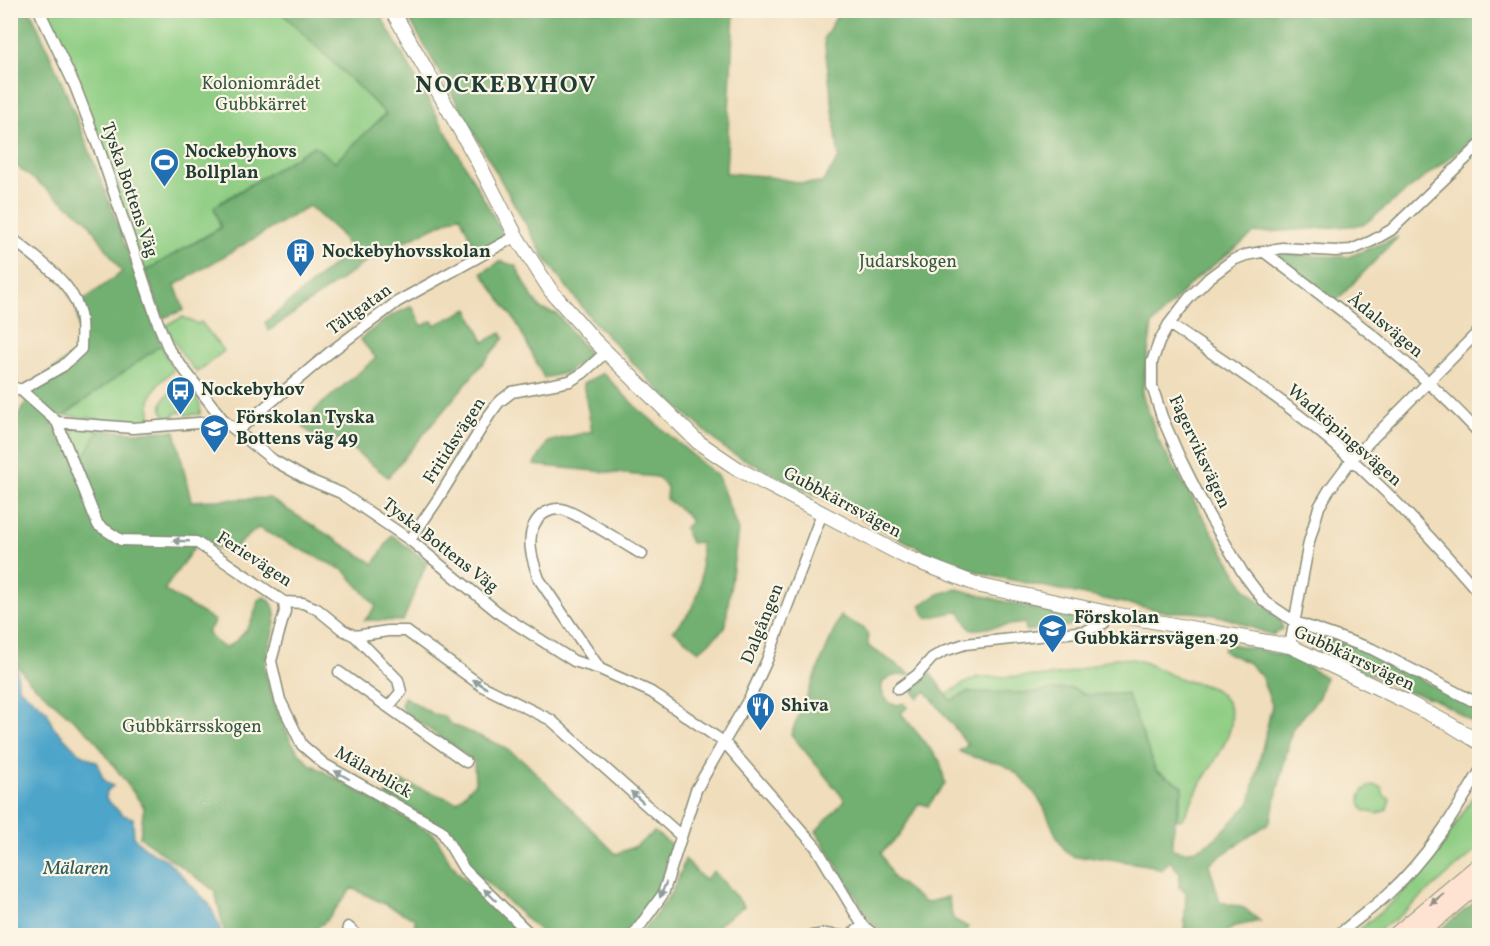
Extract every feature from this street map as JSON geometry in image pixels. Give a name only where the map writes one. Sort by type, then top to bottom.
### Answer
[{"type":"main road","points":[[1394,936],[1479,864]]},
{"type":"main road","points":[[1417,936],[1479,883]]},
{"type":"street","name":"Tyska Bottens Väg","points":[[39,10],[75,86],[169,350],[224,421],[273,460],[306,479],[340,493],[410,540],[500,614],[574,662],[600,669],[651,692],[725,743],[816,847],[863,926],[876,936]]},
{"type":"street","name":"Gubbkärrsvägen","points":[[392,10],[476,158],[516,236],[551,291],[606,352],[698,442],[738,469],[906,556],[981,586],[1108,613],[1290,646],[1451,725],[1479,743]]},
{"type":"street","name":"Fagerviksvägen","points":[[1479,145],[1391,230],[1372,241],[1351,250],[1335,252],[1282,248],[1233,260],[1209,278],[1189,298],[1169,324],[1152,362],[1152,386],[1162,417],[1208,514],[1243,573],[1264,601],[1295,622],[1372,648],[1472,700],[1479,699]]},
{"type":"street","name":"Tältgatan","points":[[237,430],[329,353],[397,302],[516,236]]},
{"type":"street","points":[[10,237],[51,270],[75,300],[81,320],[81,349],[63,366],[16,388]]},
{"type":"street","name":"Ådalsvägen","points":[[1263,251],[1350,317],[1428,383],[1479,435]]},
{"type":"street","name":"Wadköpingsvägen","points":[[1169,324],[1283,402],[1352,459],[1444,553],[1479,594]]},
{"type":"street","points":[[1290,646],[1309,542],[1319,507],[1352,459],[1479,330]]},
{"type":"street","name":"Fritidsvägen","points":[[410,540],[499,402],[512,392],[570,381],[606,352]]},
{"type":"street","name":"Ferievägen","points":[[16,388],[57,422],[98,525],[121,540],[196,542],[284,602],[303,603],[317,609],[343,630],[356,636],[398,680],[401,692],[388,707]]},
{"type":"street","points":[[57,422],[133,428],[224,421]]},
{"type":"street","points":[[600,669],[539,579],[533,562],[531,532],[535,522],[546,512],[562,509],[642,554]]},
{"type":"street","name":"Dalgången","points":[[725,743],[767,660],[822,513]]},
{"type":"street","name":"Mälarblick","points":[[284,602],[285,611],[271,661],[280,700],[302,746],[324,764],[441,830],[464,869],[532,936]]},
{"type":"street","points":[[898,689],[917,675],[932,658],[944,651],[965,644],[1086,631],[1102,624],[1108,613]]},
{"type":"street","points":[[356,636],[406,631],[482,686],[550,720],[681,836]]},
{"type":"street","points":[[339,672],[466,762]]},
{"type":"street","points":[[632,936],[663,894],[696,790],[725,743]]},
{"type":"street","points":[[1337,936],[1388,895],[1419,861],[1456,812],[1479,771]]},
{"type":"street","points":[[849,936],[863,926]]},
{"type":"street","points":[[348,927],[358,936]]},
{"type":"street","points":[[812,936],[825,934],[842,936]]},
{"type":"green space","name":"Gubbkärrsskogen","points":[[30,10],[83,134],[161,345],[51,425],[71,436],[82,461],[99,430],[175,431],[191,501],[269,498],[374,564],[392,535],[427,562],[403,621],[365,620],[376,606],[345,571],[258,528],[228,553],[200,539],[164,590],[215,621],[207,633],[225,648],[248,628],[258,600],[264,597],[271,603],[275,619],[266,657],[266,672],[271,693],[296,749],[310,764],[435,835],[450,862],[464,879],[524,935],[414,935],[415,919],[352,888],[326,921],[307,935],[225,935],[215,891],[140,837],[144,807],[93,737],[27,679],[11,655],[10,432],[27,400],[20,396],[80,349],[77,305],[122,272],[87,220],[11,162],[11,11]]},
{"type":"green space","name":"Koloniområdet Gubbkärret","points":[[44,11],[280,11],[386,113],[335,163],[314,146],[226,199],[214,207],[221,227],[145,271]]},
{"type":"green space","points":[[280,11],[378,11],[504,235],[501,241],[477,252],[460,215],[374,256],[269,331],[265,323],[351,250],[339,233],[309,206],[175,285],[184,310],[163,318],[145,271],[221,228],[214,207],[314,146],[335,162],[386,114]]},
{"type":"green space","name":"Judarskogen","points":[[405,11],[734,11],[726,173],[765,176],[801,183],[822,183],[839,158],[824,38],[837,16],[837,11],[1479,11],[1479,135],[1363,225],[1254,233],[1192,282],[1152,325],[1142,394],[1159,442],[1245,588],[1281,622],[1283,629],[1273,635],[1217,616],[1192,612],[1167,612],[988,575],[943,560],[726,450],[660,391],[593,321],[546,260]]},
{"type":"green space","points":[[1398,237],[1336,301],[1278,257],[1279,254],[1348,257]]},
{"type":"green space","points":[[501,261],[516,266],[541,309],[557,314],[590,355],[566,373],[544,378],[516,322],[482,273]]},
{"type":"green space","points":[[412,306],[422,326],[432,321],[435,325],[468,309],[484,342],[501,333],[504,338],[388,477],[338,438],[329,448],[303,427],[316,409],[376,358],[360,339],[389,317]]},
{"type":"green space","points":[[183,317],[197,324],[201,322],[224,351],[197,372],[179,350],[166,325]]},
{"type":"green space","points":[[161,345],[173,371],[153,392],[150,405],[152,421],[131,423],[62,415]]},
{"type":"green space","points":[[603,373],[635,406],[718,477],[738,530],[725,628],[699,651],[673,630],[690,611],[699,590],[702,568],[700,542],[691,543],[684,528],[691,522],[685,513],[666,499],[667,487],[657,477],[534,465],[548,442],[592,431],[583,384]]},
{"type":"green space","points":[[180,388],[196,397],[200,405],[200,414],[175,413],[175,416],[169,418],[164,414],[163,400]]},
{"type":"green space","points":[[75,429],[99,430],[82,462],[71,436]]},
{"type":"green space","points":[[957,589],[1025,607],[1080,617],[1083,621],[1068,626],[1026,631],[1025,623],[971,630],[959,611],[927,618],[920,605],[939,594]]},
{"type":"green space","points":[[840,616],[865,629],[868,646],[911,674],[886,679],[882,685],[883,693],[891,704],[904,703],[908,707],[901,713],[940,761],[945,783],[928,806],[919,803],[899,836],[881,853],[893,878],[925,903],[948,897],[953,919],[968,927],[964,935],[887,935],[872,923],[816,831],[845,800],[791,734]]},
{"type":"green space","points":[[1323,636],[1369,652],[1475,708],[1479,705],[1479,727],[1436,700],[1406,692],[1312,647]]},
{"type":"green space","points":[[1227,643],[1291,657],[1325,677],[1319,697],[1292,730],[1270,822],[1209,864],[1220,902],[1244,908],[1260,921],[1236,926],[1221,935],[1184,935],[1186,892],[1179,887],[1180,873],[1170,861],[1161,870],[1153,866],[1105,858],[1075,857],[1069,854],[1060,842],[1042,804],[1022,779],[1008,767],[959,751],[968,745],[926,691],[918,698],[913,691],[915,683],[930,673],[951,701],[968,692],[1028,693],[1072,688],[1086,695],[1127,694],[1156,771],[1183,786],[1174,826],[1172,849],[1186,852],[1202,847],[1217,837],[1250,803],[1272,705],[1261,676],[1249,663],[1223,651]]},
{"type":"green space","points":[[1115,658],[1144,662],[1184,680],[1211,687],[1227,702],[1231,712],[1228,735],[1183,819],[1177,820],[1183,786],[1156,771],[1127,694],[1086,695],[1072,688],[1028,693],[968,692],[951,701],[947,695],[978,677],[1065,674]]},
{"type":"green space","points":[[404,697],[433,714],[443,716],[451,724],[500,745],[524,761],[616,854],[636,846],[654,832],[672,845],[660,884],[634,927],[623,935],[544,935],[470,867],[446,830],[386,795],[400,781],[457,802],[475,783],[474,761],[403,711],[401,705]]},
{"type":"green space","points":[[1373,785],[1382,787],[1384,796],[1390,799],[1387,809],[1378,814],[1365,811],[1360,799],[1362,792]]},
{"type":"green space","points":[[1479,788],[1479,848],[1396,919],[1370,935],[1353,935],[1396,899],[1428,867]]},
{"type":"green space","points":[[685,859],[704,880],[714,871],[744,906],[719,924],[711,935],[638,936],[666,900],[677,881]]},
{"type":"green space","points":[[1479,899],[1479,935],[1433,935]]},
{"type":"water","name":"Mälaren","points":[[10,664],[17,668],[18,687],[47,711],[52,725],[78,752],[98,763],[104,780],[113,786],[107,791],[106,799],[123,815],[133,818],[134,838],[148,850],[167,860],[209,904],[221,935],[11,935]]},
{"type":"place","name":"Nockebyhovs Bollplan","points":[[164,188]]},
{"type":"place","name":"Nockebyhovsskolan","points":[[301,278]]},
{"type":"place","name":"Nockebyhov","points":[[180,416]]},
{"type":"place","name":"Förskolan Tyska Bottens väg 49","points":[[215,454]]},
{"type":"place","name":"Förskolan Gubbkärrsvägen 29","points":[[1053,654]]},
{"type":"place","name":"Shiva","points":[[760,732]]},
{"type":"district","name":"NOCKEBYHOV","points":[[506,86]]}]
